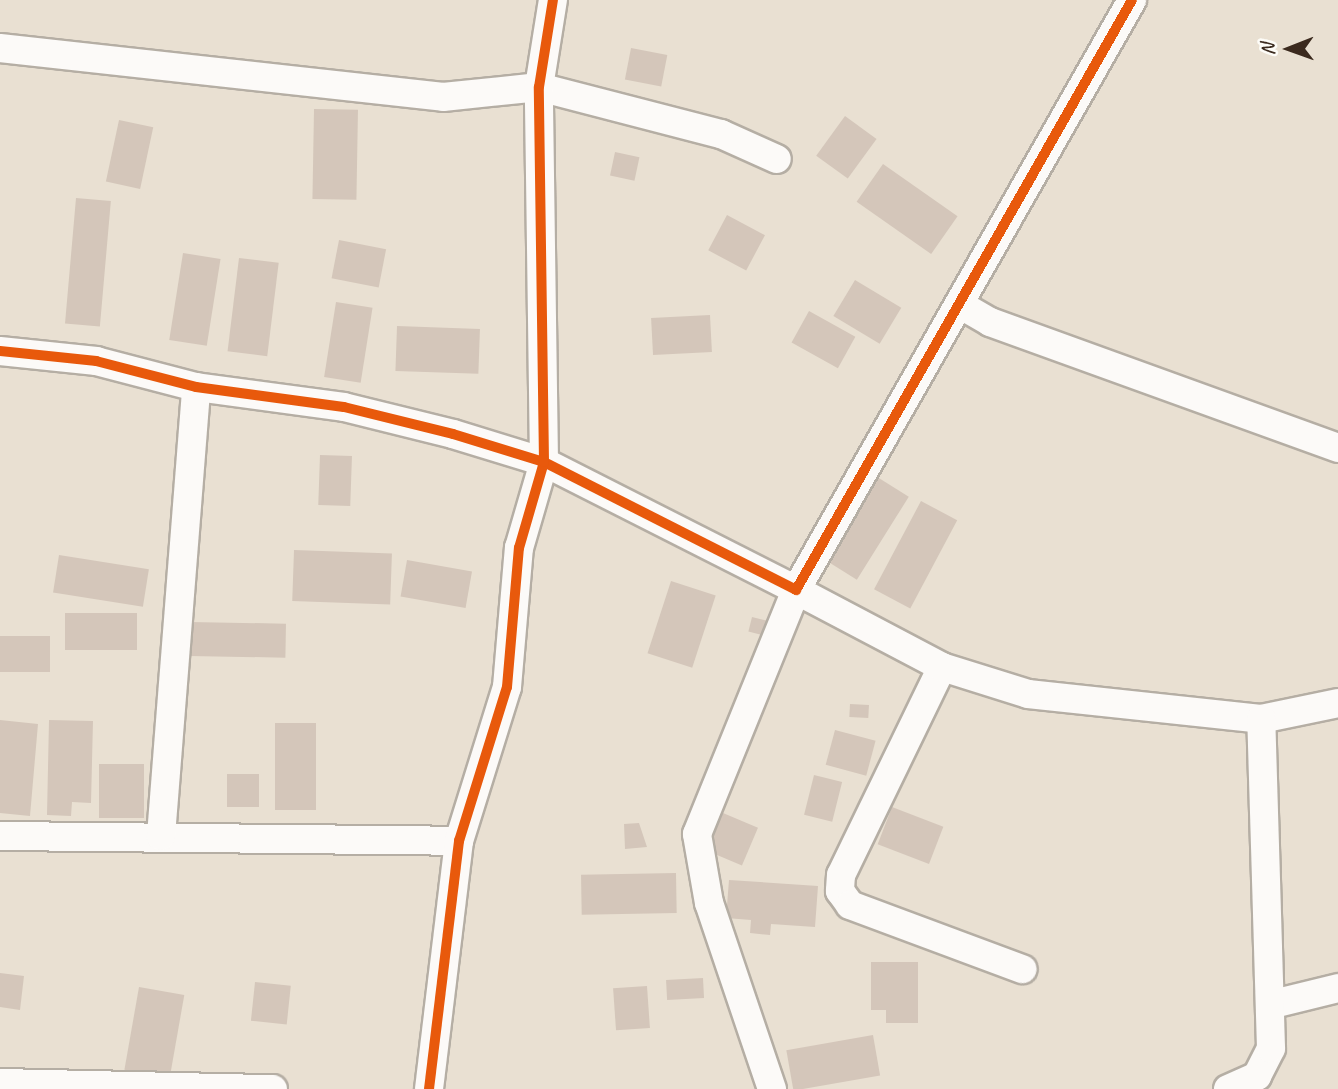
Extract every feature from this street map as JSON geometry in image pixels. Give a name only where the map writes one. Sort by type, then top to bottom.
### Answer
[{"type":"street","points":[[429,1089],[459,841],[508,687],[519,548],[544,462],[539,87],[553,0]]},
{"type":"street","points":[[772,1089],[709,903],[696,834],[796,590],[1132,0]]},
{"type":"street","points":[[0,48],[443,97],[539,87],[721,134],[777,159]]},
{"type":"street","points":[[959,304],[990,322],[1338,448]]},
{"type":"street","points":[[0,351],[96,361],[197,387],[344,407],[544,462],[942,667],[1028,694],[1261,719],[1338,703]]},
{"type":"street","points":[[161,836],[197,387]]},
{"type":"street","points":[[942,667],[841,875],[840,891],[850,905],[1023,969]]},
{"type":"street","points":[[1228,1089],[1266,1065],[1273,1004],[1261,719]]},
{"type":"street","points":[[0,836],[459,841]]},
{"type":"street","points":[[1273,1004],[1338,988]]},
{"type":"street","points":[[0,1083],[273,1089]]},
{"type":"building","points":[[631,48],[667,55],[661,86],[625,79]]},
{"type":"building","points":[[314,109],[358,110],[356,200],[312,199]]},
{"type":"building","points":[[845,116],[877,139],[848,179],[816,156]]},
{"type":"building","points":[[119,120],[153,127],[140,189],[106,182]]},
{"type":"building","points":[[615,152],[639,157],[634,181],[610,175]]},
{"type":"building","points":[[883,164],[958,216],[931,254],[857,202]]},
{"type":"building","points":[[76,198],[111,201],[100,327],[65,324]]},
{"type":"building","points":[[727,215],[765,235],[746,271],[708,250]]},
{"type":"building","points":[[339,240],[386,249],[379,287],[332,278]]},
{"type":"building","points":[[183,253],[221,259],[207,346],[169,340]]},
{"type":"building","points":[[239,258],[279,263],[267,356],[228,351]]},
{"type":"building","points":[[855,280],[901,308],[880,344],[833,316]]},
{"type":"building","points":[[336,302],[373,308],[361,383],[324,377]]},
{"type":"building","points":[[809,311],[855,337],[838,368],[792,342]]},
{"type":"building","points":[[710,315],[712,352],[653,355],[651,318]]},
{"type":"building","points":[[397,326],[480,329],[478,374],[395,371]]},
{"type":"building","points":[[320,455],[352,456],[350,506],[318,505]]},
{"type":"building","points":[[874,475],[909,497],[857,580],[822,558]]},
{"type":"building","points":[[921,501],[957,520],[910,609],[874,589]]},
{"type":"building","points":[[294,550],[392,553],[390,604],[292,601]]},
{"type":"building","points":[[59,555],[149,569],[143,607],[53,593]]},
{"type":"building","points":[[407,560],[472,571],[466,608],[401,596]]},
{"type":"building","points":[[671,581],[716,596],[692,668],[648,653]]},
{"type":"building","points":[[65,613],[137,613],[137,650],[65,650]]},
{"type":"building","points":[[752,617],[768,621],[764,635],[748,632]]},
{"type":"building","points":[[190,622],[286,624],[285,658],[189,656]]},
{"type":"building","points":[[0,636],[50,636],[50,672],[0,672]]},
{"type":"building","points":[[850,704],[869,705],[868,718],[849,717]]},
{"type":"building","points":[[0,720],[38,724],[30,816],[0,813]]},
{"type":"building","points":[[49,720],[93,721],[91,803],[72,802],[71,816],[47,815]]},
{"type":"building","points":[[275,723],[316,723],[316,810],[275,810]]},
{"type":"building","points":[[835,730],[876,741],[866,776],[826,765]]},
{"type":"building","points":[[99,764],[144,764],[144,818],[99,818]]},
{"type":"building","points":[[227,774],[259,774],[259,807],[227,807]]},
{"type":"building","points":[[814,775],[842,782],[832,822],[804,815]]},
{"type":"building","points":[[892,807],[943,827],[929,864],[878,844]]},
{"type":"building","points":[[723,813],[758,828],[742,866],[707,851]]},
{"type":"building","points":[[639,823],[647,847],[625,849],[624,824]]},
{"type":"building","points":[[676,873],[677,913],[582,915],[581,875]]},
{"type":"building","points":[[729,880],[818,886],[815,927],[771,924],[770,935],[750,933],[751,920],[726,918]]},
{"type":"building","points":[[871,962],[918,962],[918,1023],[886,1023],[886,1010],[871,1010]]},
{"type":"building","points":[[0,973],[24,976],[20,1010],[0,1007]]},
{"type":"building","points":[[703,978],[704,998],[667,1000],[666,980]]},
{"type":"building","points":[[255,982],[291,986],[287,1025],[251,1021]]},
{"type":"building","points":[[647,986],[650,1028],[616,1030],[613,988]]},
{"type":"building","points":[[139,987],[184,995],[170,1078],[124,1070]]},
{"type":"building","points":[[873,1035],[880,1075],[793,1089],[786,1050]]},
{"type":"cycle path","points":[[429,1089],[459,841],[507,687],[519,548],[544,462],[539,87],[553,0]]},
{"type":"cycle path","points":[[0,351],[96,361],[196,387],[344,407],[453,434],[544,462],[796,590],[1132,0]]}]
